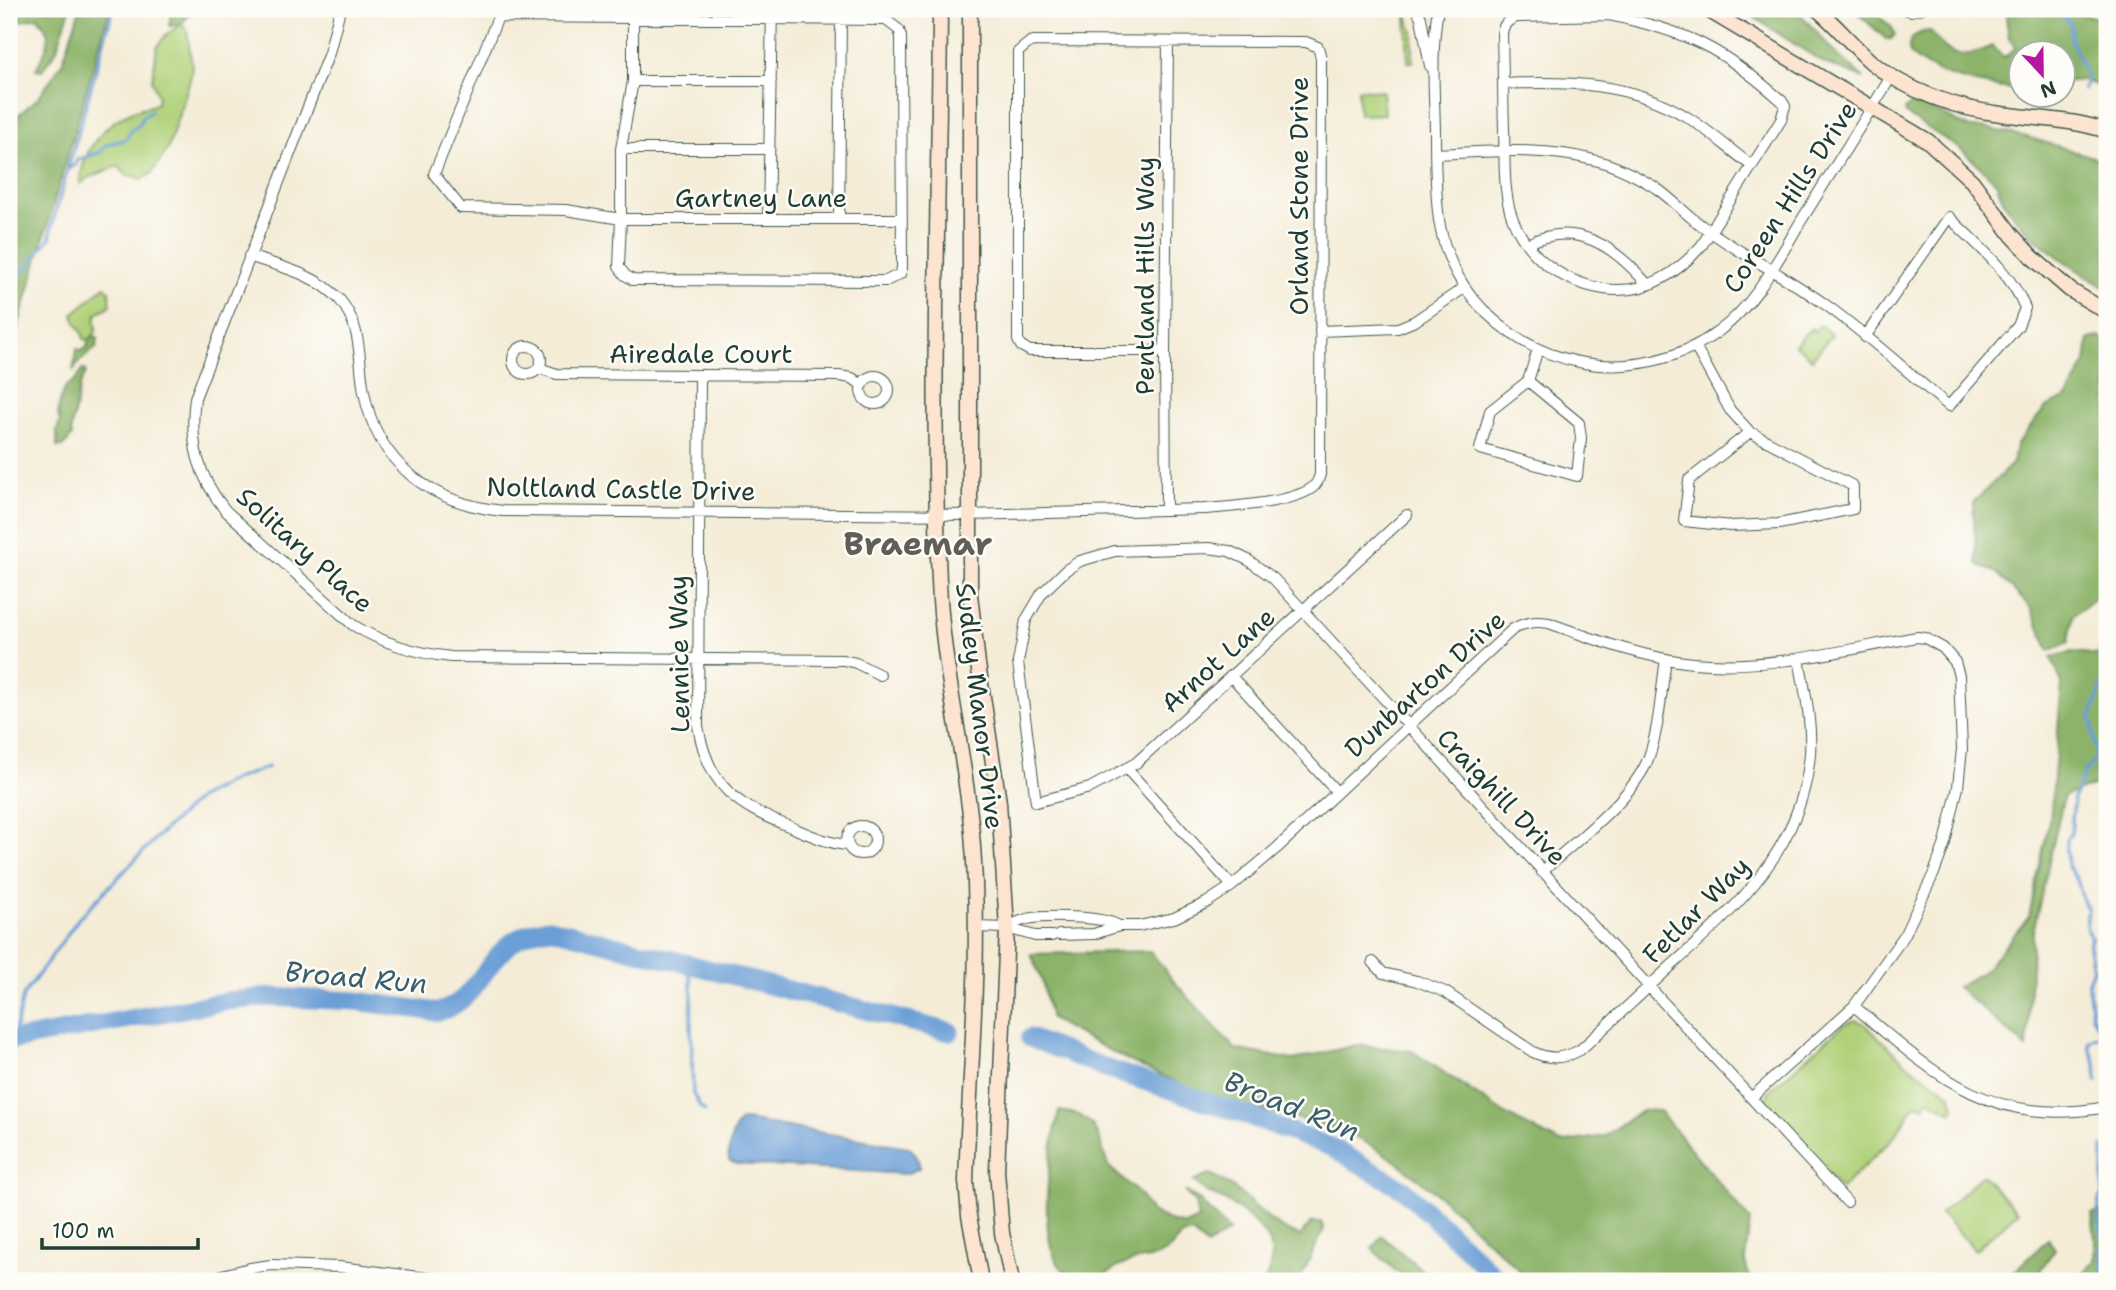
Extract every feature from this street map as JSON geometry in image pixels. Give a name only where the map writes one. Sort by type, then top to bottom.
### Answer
[{"type":"main road","name":"Sudley Manor Drive","points":[[940,9],[936,515],[941,623],[972,831],[976,965],[966,1181],[969,1216],[981,1281]]},
{"type":"main road","name":"Sudley Manor Drive","points":[[970,9],[970,594],[999,802],[1007,928],[997,1171],[1002,1233],[1012,1281]]},
{"type":"main road","points":[[1706,9],[1928,141],[1972,181],[2032,257],[2070,290],[2107,312]]},
{"type":"main road","points":[[1817,9],[1891,77],[1927,93],[1982,111],[2054,119],[2107,131]]},
{"type":"street","name":"Solitary Place","points":[[340,9],[328,53],[199,384],[193,416],[194,449],[206,483],[226,511],[330,607],[373,637],[411,651],[451,657],[843,660],[856,663],[880,675]]},
{"type":"street","name":"Coreen Hills Drive","points":[[1417,9],[1422,18],[1426,54],[1433,74]]},
{"type":"street","name":"Coreen Hills Drive","points":[[1438,9],[1433,74],[1435,154],[1439,222],[1447,251],[1464,288],[1499,324],[1520,340],[1567,360],[1598,365],[1645,363],[1670,357],[1722,330],[1740,312],[1771,270],[1891,77]]},
{"type":"street","points":[[1904,9],[1920,9]]},
{"type":"street","points":[[633,13],[772,14],[886,20],[899,30],[900,274],[886,281],[633,279],[625,275],[619,267],[621,149],[633,81],[633,13]]},
{"type":"street","name":"Gartney Lane","points":[[633,13],[498,17],[434,174],[461,208],[566,210],[621,219],[901,219]]},
{"type":"street","points":[[768,219],[772,14]]},
{"type":"street","points":[[1609,15],[1669,29],[1716,50],[1782,101],[1784,113],[1710,232],[1688,261],[1662,279],[1614,290],[1580,283],[1548,268],[1527,244],[1511,212],[1504,151],[1503,84],[1502,34],[1509,20],[1536,16],[1609,15]]},
{"type":"street","points":[[839,219],[841,19]]},
{"type":"street","name":"Orland Stone Drive","points":[[968,516],[1243,506],[1288,497],[1315,485],[1320,474],[1321,58],[1318,47],[1306,42],[1035,41],[1024,45],[1018,52],[1017,333],[1021,346],[1030,351],[1165,351]]},
{"type":"street","name":"Pentland Hills Way","points":[[1166,510],[1168,42]]},
{"type":"street","points":[[633,81],[771,81]]},
{"type":"street","points":[[1503,84],[1583,83],[1644,97],[1686,116],[1752,166]]},
{"type":"street","points":[[621,149],[769,149]]},
{"type":"street","points":[[1435,154],[1504,151],[1573,155],[1614,166],[1657,188],[1710,232],[1826,305],[1949,406],[2018,326],[2025,308],[1997,267],[1949,218],[1865,337]]},
{"type":"street","points":[[1527,244],[1542,236],[1555,234],[1569,234],[1596,242],[1622,257],[1647,284]]},
{"type":"street","name":"Noltland Castle Drive","points":[[249,256],[309,278],[331,292],[345,307],[358,336],[364,393],[375,429],[393,458],[417,481],[465,505],[503,511],[968,516]]},
{"type":"street","points":[[1320,331],[1398,328],[1415,321],[1464,288]]},
{"type":"street","points":[[1695,346],[1730,410],[1750,432],[1853,486],[1853,509],[1779,524],[1731,526],[1684,521],[1689,480],[1750,432]]},
{"type":"street","points":[[1528,381],[1578,423],[1581,438],[1577,476],[1480,449],[1490,411],[1528,381],[1538,349]]},
{"type":"street","name":"Airedale Court","points":[[539,368],[557,374],[839,376],[852,378],[862,385]]},
{"type":"street","name":"Lennice Way","points":[[700,374],[698,726],[706,760],[719,783],[743,806],[827,842],[848,845]]},
{"type":"street","name":"Arnot Lane","points":[[1036,802],[1090,788],[1128,769],[1407,515]]},
{"type":"street","name":"Craighill Drive","points":[[1036,802],[1019,682],[1018,652],[1032,607],[1047,587],[1066,570],[1096,555],[1115,551],[1192,547],[1219,550],[1248,560],[1262,569],[1303,612],[1847,1202]]},
{"type":"street","name":"Dunbarton Drive","points":[[975,927],[1007,928],[1035,936],[1105,932],[1119,926],[1139,926],[1174,918],[1206,903],[1233,886],[1270,855],[1407,725],[1513,629],[1522,624],[1534,621],[1549,623],[1599,641],[1666,659],[1695,663],[1731,664],[1800,659],[1917,637],[1937,643],[1955,662],[1959,676],[1962,749],[1958,787],[1945,843],[1924,896],[1904,936],[1854,1006],[1751,1098]]},
{"type":"street","points":[[1542,872],[1622,797],[1646,764],[1666,659]]},
{"type":"street","name":"Fetlar Way","points":[[1373,962],[1383,974],[1417,981],[1445,992],[1533,1052],[1550,1058],[1569,1056],[1580,1050],[1739,904],[1783,841],[1803,790],[1810,756],[1810,718],[1800,659]]},
{"type":"street","points":[[1231,676],[1336,791]]},
{"type":"street","points":[[1128,769],[1233,886]]},
{"type":"street","name":"Dunbarton Drive","points":[[1007,928],[1017,922],[1039,918],[1106,920],[1119,926]]},
{"type":"street","name":"Dunbarton Drive","points":[[1035,936],[1044,942],[1058,942],[1075,935]]},
{"type":"street","points":[[1854,1006],[1919,1061],[1972,1093],[2002,1104],[2037,1111],[2064,1112],[2107,1107]]},
{"type":"street","points":[[222,1275],[271,1265],[301,1268],[340,1267],[451,1281]]},
{"type":"street","points":[[300,1281],[301,1268]]},
{"type":"green space","points":[[23,9],[70,9],[56,51],[42,70],[36,69],[46,48],[48,36],[37,17],[18,22]]},
{"type":"green space","points":[[80,9],[110,9],[9,358],[9,123],[38,98],[62,63]]},
{"type":"green space","points":[[172,9],[192,9],[192,12],[181,24],[169,26]]},
{"type":"green space","points":[[1741,9],[1796,9],[1835,53],[1864,78],[1824,63]]},
{"type":"green space","points":[[1853,9],[1872,9],[1891,27],[1895,35],[1886,39]]},
{"type":"green space","points":[[2005,9],[2074,9],[2082,15],[2107,19],[2107,89],[2078,81],[2078,38],[2009,38]]},
{"type":"green space","points":[[1406,13],[1413,32],[1413,62],[1408,62]]},
{"type":"green space","points":[[181,24],[187,30],[192,67],[168,148],[152,173],[141,180],[136,176],[127,176],[118,166],[80,184],[86,158],[99,136],[118,119],[157,103],[158,96],[152,81],[157,47],[166,35]]},
{"type":"green space","points":[[1930,31],[1944,47],[1955,54],[1968,54],[1993,46],[2004,58],[2008,54],[2008,89],[1961,79],[1928,67],[1909,51],[1914,36]]},
{"type":"green space","points":[[1358,89],[1382,91],[1384,114],[1359,115]]},
{"type":"green space","points":[[1915,101],[1970,128],[1984,128],[2027,137],[2107,161],[2107,289],[2059,258],[2026,230],[2003,199],[1997,183],[1963,151],[1906,114],[1905,109]]},
{"type":"green space","points":[[105,286],[109,290],[111,305],[96,315],[93,336],[88,340],[84,339],[73,314]]},
{"type":"green space","points":[[1820,325],[1832,335],[1812,359],[1795,345],[1811,328],[1814,331]]},
{"type":"green space","points":[[95,336],[98,338],[96,348],[80,361],[73,371],[77,349],[81,351],[87,348],[88,340]]},
{"type":"green space","points":[[2099,337],[2107,340],[2107,426],[2104,433],[2104,517],[2097,542],[2107,551],[2107,589],[2073,616],[2069,642],[2049,651],[2031,608],[1997,573],[1977,564],[1973,503],[2013,463],[2016,446],[2045,408],[2067,397],[2086,363],[2089,339]]},
{"type":"green space","points":[[83,369],[86,372],[80,385],[72,436],[63,447],[57,447],[60,422],[58,408],[66,386],[74,382]]},
{"type":"green space","points":[[2073,652],[2107,656],[2107,781],[2064,796],[2033,932],[2027,1048],[1957,987],[1984,971],[2029,917],[2051,811],[2062,683],[2051,657]]},
{"type":"green space","points":[[1150,951],[1235,1049],[1293,1060],[1357,1045],[1412,1051],[1510,1117],[1560,1143],[1605,1136],[1642,1110],[1659,1111],[1750,1220],[1745,1261],[1750,1281],[1531,1281],[1418,1178],[1361,1140],[1327,1127],[1240,1105],[1191,1088],[1120,1056],[1051,1019],[1042,981],[1031,954]]},
{"type":"green space","points":[[1854,1020],[1863,1023],[1906,1063],[1950,1094],[1954,1106],[1952,1112],[1928,1099],[1924,1107],[1916,1104],[1892,1139],[1841,1189],[1769,1110],[1766,1100],[1769,1091],[1843,1025]]},
{"type":"green space","points":[[1059,1111],[1077,1114],[1092,1124],[1108,1166],[1140,1195],[1151,1212],[1185,1225],[1198,1219],[1195,1203],[1185,1191],[1199,1200],[1229,1231],[1207,1246],[1192,1233],[1181,1235],[1168,1250],[1155,1257],[1122,1265],[1102,1276],[1103,1281],[1076,1281],[1057,1262],[1048,1229],[1048,1188]]},
{"type":"green space","points":[[1211,1174],[1232,1187],[1274,1222],[1300,1236],[1312,1222],[1321,1222],[1324,1229],[1299,1281],[1265,1281],[1271,1258],[1268,1238],[1238,1209],[1194,1181]]},
{"type":"green space","points":[[1982,1175],[2018,1212],[1975,1250],[1941,1213]]},
{"type":"green space","points":[[2105,1211],[2107,1281],[2079,1281],[2080,1276],[2095,1261],[2092,1214]]},
{"type":"green space","points":[[1382,1236],[1435,1281],[1407,1281],[1372,1249]]},
{"type":"green space","points":[[2048,1239],[2055,1249],[2041,1269],[2040,1281],[2004,1281]]},
{"type":"water","points":[[745,1120],[908,1147],[916,1156],[919,1168],[907,1174],[737,1164],[729,1161],[729,1146],[737,1125]]},
{"type":"waterway","points":[[9,289],[50,238],[113,9]]},
{"type":"waterway","points":[[2057,9],[2061,16],[2071,23],[2071,40],[2087,77],[2084,89]]},
{"type":"waterway","points":[[69,169],[77,160],[101,152],[106,145],[126,139],[131,130],[140,124],[142,117],[151,111]]},
{"type":"waterway","points":[[2104,150],[2107,161]]},
{"type":"waterway","points":[[2107,645],[2100,651],[2107,669]]},
{"type":"waterway","points":[[2097,1081],[2096,1063],[2089,1048],[2089,1041],[2100,1035],[2101,1031],[2092,1016],[2088,982],[2093,968],[2089,947],[2091,938],[2086,926],[2088,909],[2077,880],[2068,866],[2066,849],[2071,833],[2074,798],[2084,773],[2095,759],[2091,717],[2107,672]]},
{"type":"waterway","points":[[13,1040],[23,996],[79,918],[158,836],[198,799],[233,780],[268,767]]},
{"type":"waterway","name":"Broad Run","points":[[9,1041],[227,1001],[269,997],[356,1001],[438,1012],[454,1005],[467,994],[499,954],[512,943],[528,933],[549,928],[950,1032]]},
{"type":"waterway","points":[[686,965],[692,993],[693,1094],[705,1111]]},
{"type":"waterway","name":"Broad Run","points":[[1030,1038],[1108,1069],[1246,1115],[1331,1147],[1403,1189],[1500,1281]]},
{"type":"waterway","points":[[2102,1281],[2103,1264],[2100,1254],[2103,1238],[2098,1219],[2099,1200],[2103,1193],[2103,1147]]},
{"type":"district","name":"Braemar","points":[[918,543]]}]
